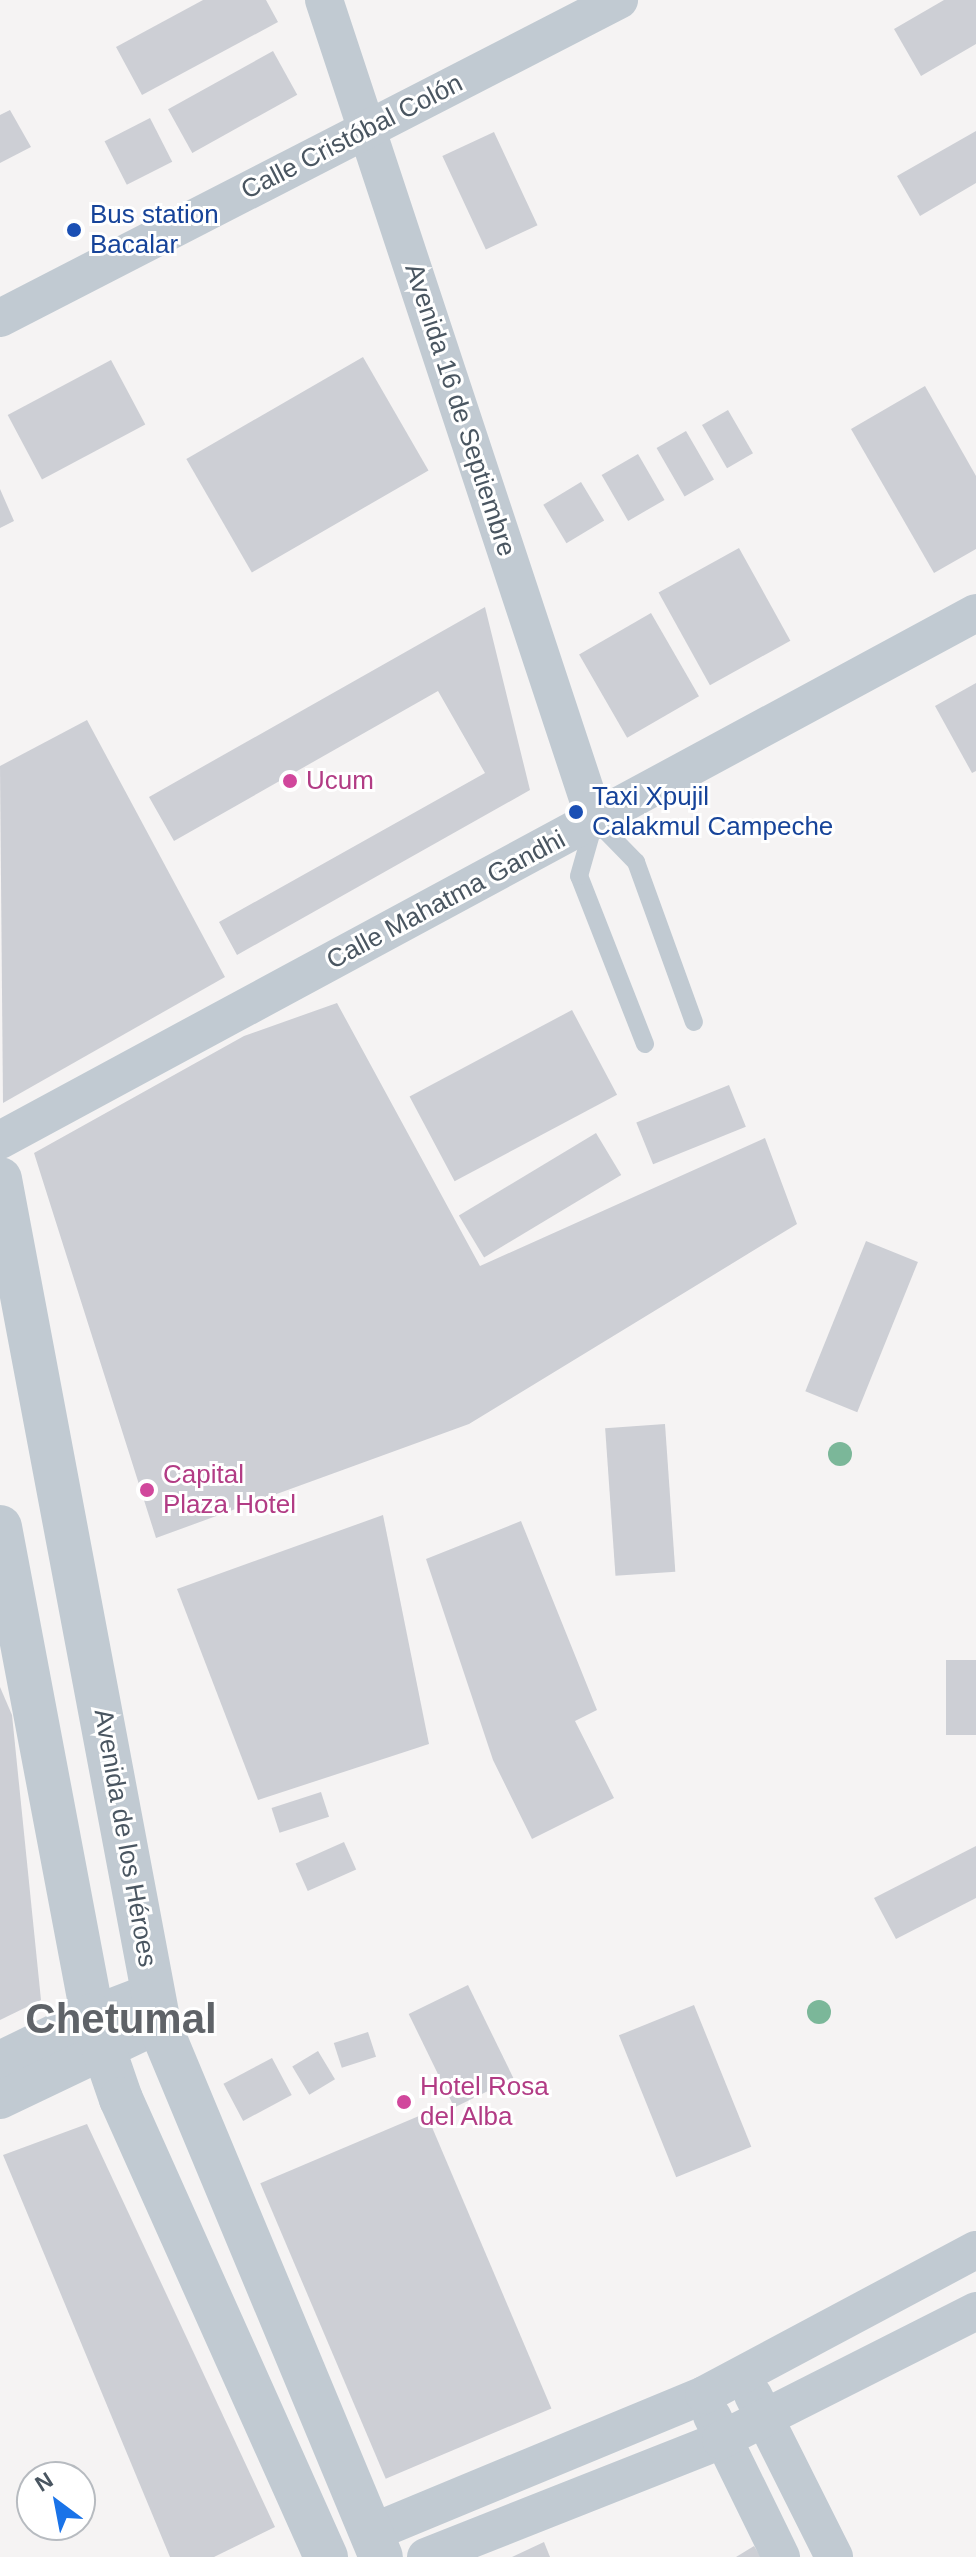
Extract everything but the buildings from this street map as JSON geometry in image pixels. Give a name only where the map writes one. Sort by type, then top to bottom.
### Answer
[{"type":"street","name":"Avenida 16 de Septiembre","points":[[324,0],[595,820]]},
{"type":"street","name":"Calle Cristóbal Colón","points":[[0,318],[619,0]]},
{"type":"street","name":"Calle Mahatma Gandhi","points":[[0,1140],[976,613]]},
{"type":"street","name":"Avenida de los Héroes","points":[[0,1179],[156,2008],[376,2545]]},
{"type":"street","points":[[0,1527],[97,2031],[326,2557]]},
{"type":"street","points":[[0,2060],[97,2031],[156,2008]]},
{"type":"street","points":[[0,2100],[97,2031]]},
{"type":"street","points":[[376,2545],[704,2395],[976,2250]]},
{"type":"street","points":[[426,2557],[721,2440],[976,2311]]},
{"type":"street","points":[[743,2372],[834,2557]]},
{"type":"street","points":[[704,2395],[721,2440],[781,2557]]},
{"type":"lane","points":[[645,1044],[579,876],[595,820],[636,862],[694,1022]]},
{"type":"place","name":"Bus station Bacalar","points":[[74,230]]},
{"type":"place","name":"Ucum","points":[[290,781]]},
{"type":"place","name":"Taxi Xpujil Calakmul Campeche","points":[[576,812]]},
{"type":"place","name":"Capital Plaza Hotel","points":[[147,1490]]},
{"type":"place","name":"Hotel Rosa del Alba","points":[[404,2102]]},
{"type":"district","name":"Chetumal","points":[[121,2019]]}]
